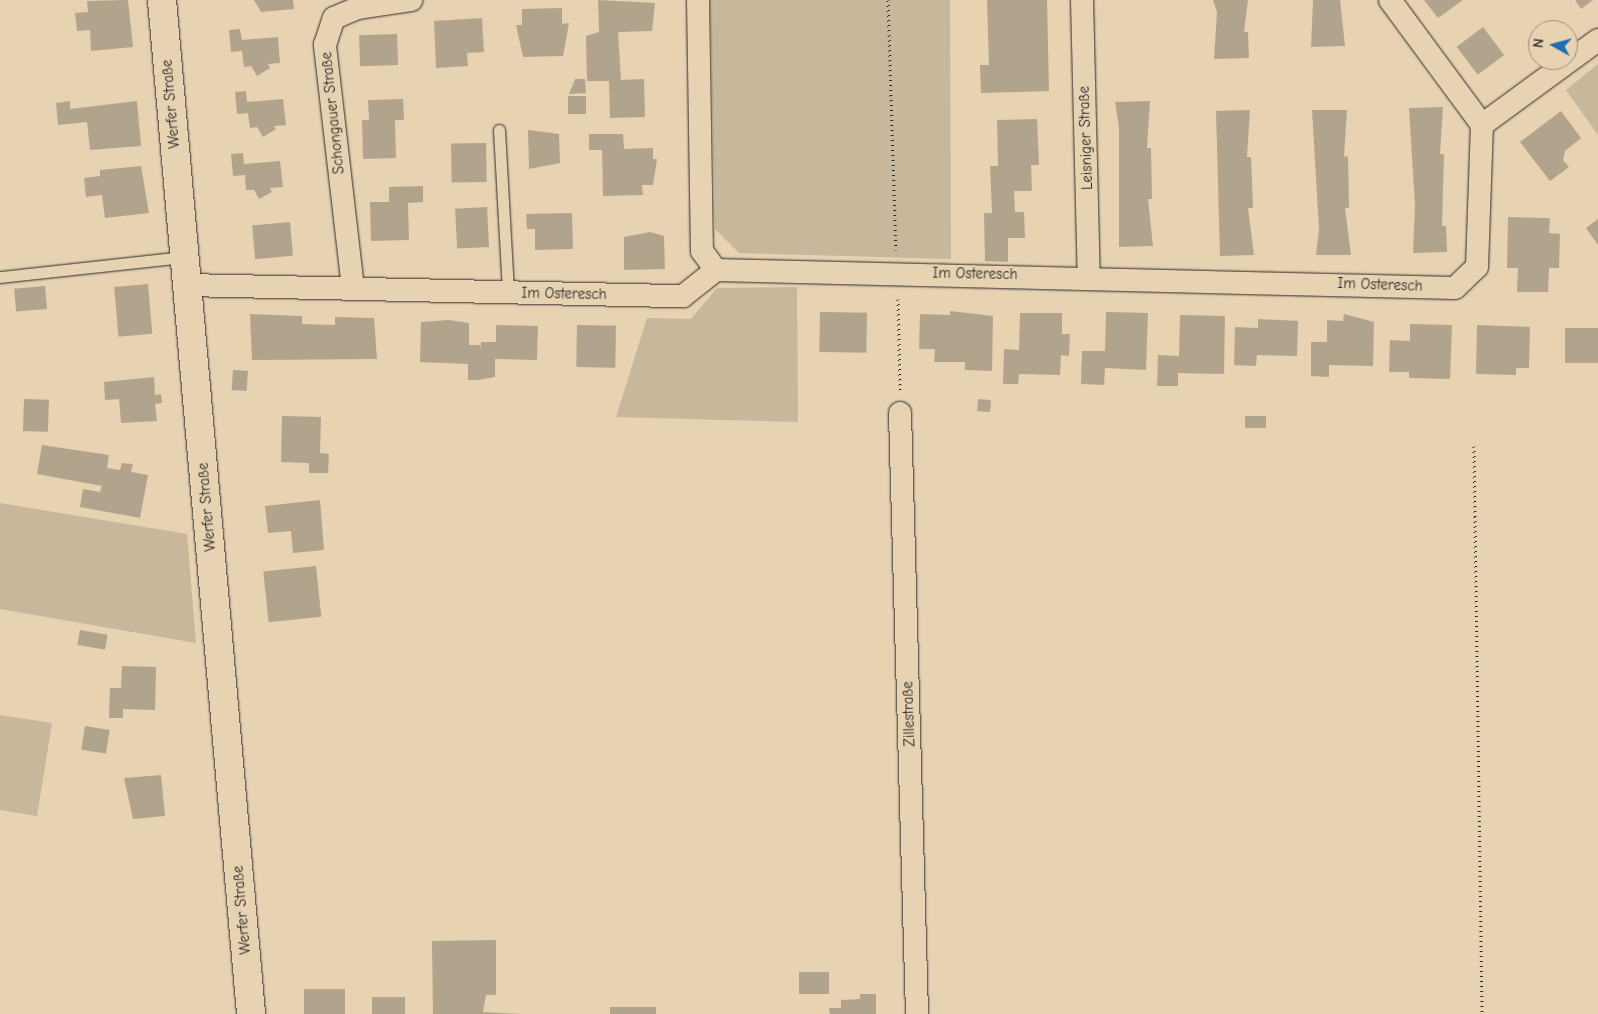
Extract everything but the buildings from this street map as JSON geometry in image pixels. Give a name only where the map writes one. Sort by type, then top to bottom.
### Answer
[{"type":"street","name":"Werfer Straße","points":[[162,0],[251,1014]]},
{"type":"street","name":"Schongauer Straße","points":[[353,288],[325,45],[334,18],[358,8],[411,0]]},
{"type":"street","points":[[698,0],[702,251],[716,270]]},
{"type":"street","name":"Leisniger Straße","points":[[1082,0],[1089,277]]},
{"type":"street","points":[[1390,0],[1482,125],[1598,40]]},
{"type":"street","name":"Im Osteresch","points":[[187,285],[683,296],[716,270],[898,272],[1455,288],[1477,267],[1482,125]]},
{"type":"street","name":"Zillestraße","points":[[900,413],[917,1014]]},
{"type":"lane","points":[[499,130],[508,292]]},
{"type":"lane","points":[[0,277],[185,257]]},
{"type":"path","points":[[888,0],[898,272],[900,413]]},
{"type":"path","points":[[1474,446],[1482,1014]]},
{"type":"shaded area","points":[[710,0],[950,0],[951,259],[739,253],[715,229]]},
{"type":"shaded area","points":[[1598,64],[1598,135],[1566,90]]},
{"type":"shaded area","points":[[797,287],[798,422],[616,417],[647,318],[691,319],[717,288]]},
{"type":"shaded area","points":[[0,503],[187,534],[196,643],[0,609]]},
{"type":"shaded area","points":[[0,715],[52,723],[37,816],[0,810]]}]
